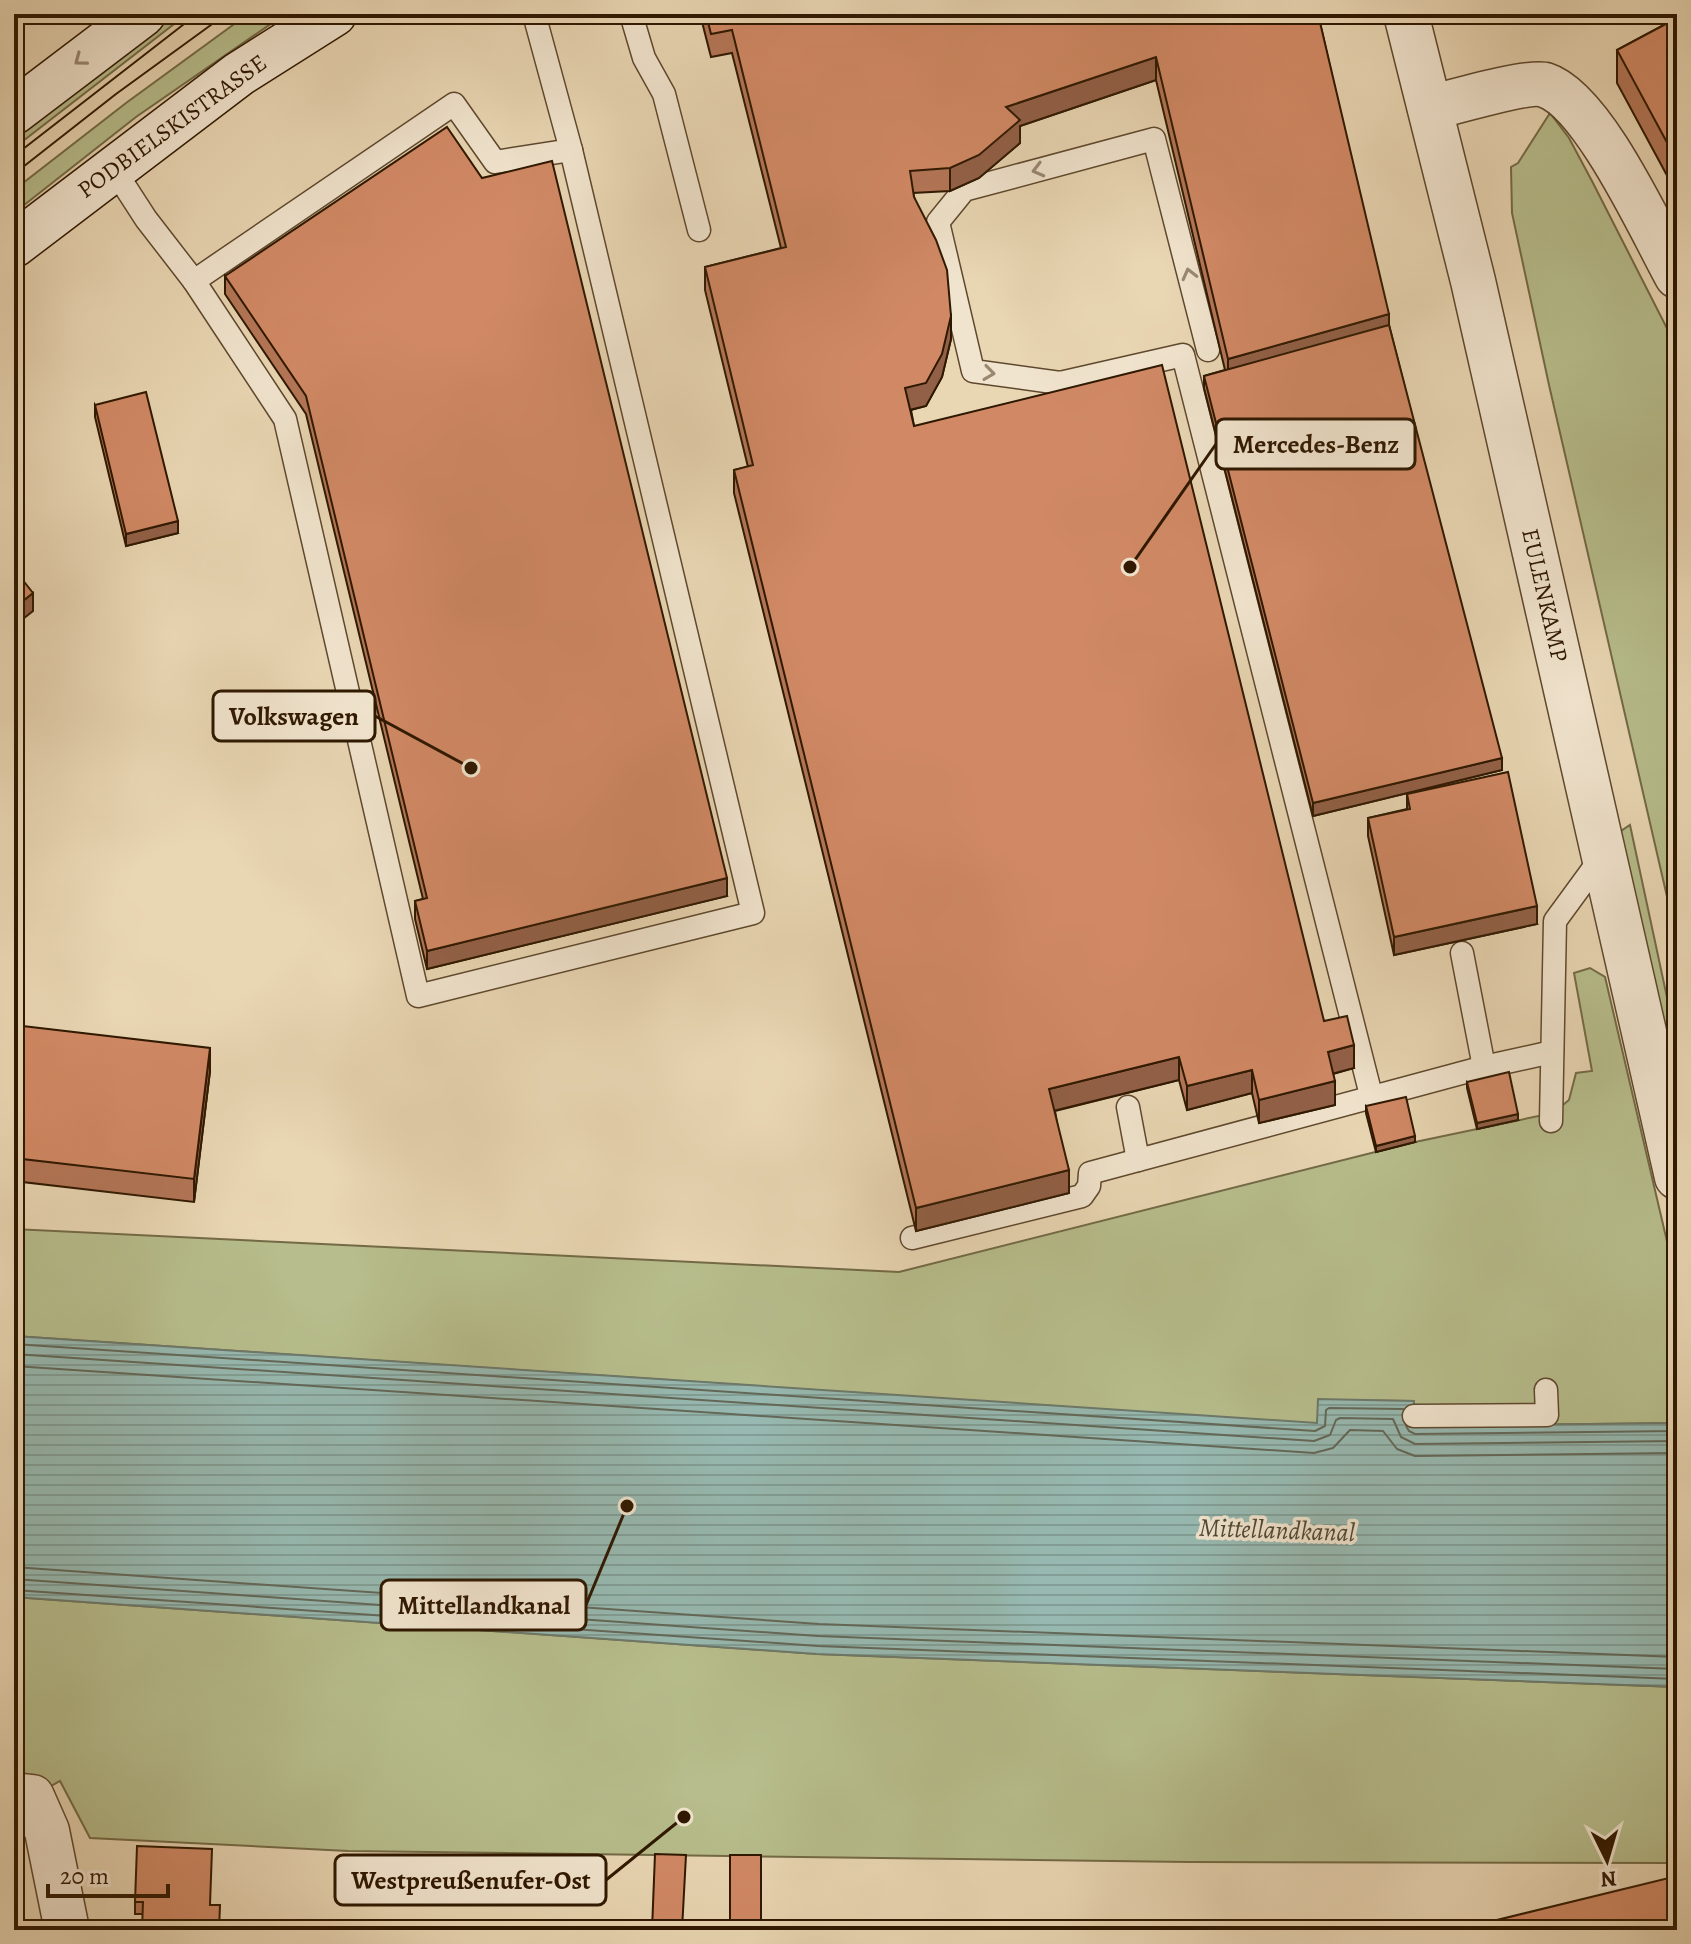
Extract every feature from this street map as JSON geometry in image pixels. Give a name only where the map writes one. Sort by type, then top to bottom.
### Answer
[{"type":"street","points":[[14,112],[143,14]]},
{"type":"street","name":"PODBIELSKISTRASSE","points":[[14,245],[239,74],[334,14]]},
{"type":"street","name":"EULENKAMP","points":[[1406,14],[1473,281],[1677,1177]]},
{"type":"street","points":[[1430,108],[1493,92],[1542,84],[1562,94],[1597,132],[1677,276]]},
{"type":"street","points":[[23,1796],[47,1831],[67,1930]]},
{"type":"lane","points":[[113,168],[146,219],[194,281],[285,419],[418,996],[753,913],[571,150],[534,14]]},
{"type":"lane","points":[[631,14],[644,58],[664,94],[699,230]]},
{"type":"lane","points":[[194,281],[454,104],[495,162],[571,150]]},
{"type":"lane","points":[[1208,350],[1154,139],[964,190],[938,222],[973,371],[1060,383],[1183,355],[1372,1099]]},
{"type":"lane","points":[[1551,1121],[1555,921],[1604,853]]},
{"type":"lane","points":[[1462,953],[1484,1067]]},
{"type":"lane","points":[[912,1238],[1082,1196],[1089,1186],[1090,1173],[1484,1067],[1552,1052]]},
{"type":"lane","points":[[1128,1107],[1138,1160]]},
{"type":"lane","points":[[1414,1416],[1547,1415],[1546,1390]]},
{"type":"green space","points":[[173,14],[187,14],[14,148],[14,137]]},
{"type":"green space","points":[[248,14],[285,14],[136,117],[14,213],[14,190]]},
{"type":"green space","points":[[1550,113],[1569,138],[1677,348],[1677,940],[1512,213],[1511,167],[1518,163]]},
{"type":"green space","points":[[1630,825],[1677,1044],[1677,1103],[1618,833]]},
{"type":"green space","points":[[1590,968],[1605,977],[1677,1284],[1677,1423],[1414,1426],[1414,1401],[1318,1400],[1318,1424],[14,1336],[14,1229],[899,1272],[1415,1142],[1553,1113],[1569,1100],[1576,1073],[1592,1071],[1574,973]]},
{"type":"green space","points":[[14,1597],[817,1654],[1677,1687],[1677,1863],[1188,1862],[348,1851],[90,1838],[60,1781],[32,1797],[14,1795]]},
{"type":"water","points":[[14,1336],[1317,1423],[1318,1399],[1414,1401],[1414,1426],[1677,1423],[1677,1687],[817,1654],[14,1597]]},
{"type":"building","points":[[706,14],[1318,14],[1389,314],[1228,359],[1156,57],[1006,107],[1020,120],[979,155],[950,168],[910,171],[914,197],[947,270],[951,316],[942,354],[926,383],[905,388],[914,426],[1162,365],[1324,1021],[1347,1016],[1354,1045],[1328,1052],[1335,1081],[1259,1100],[1252,1070],[1187,1086],[1179,1057],[1049,1089],[1069,1170],[916,1208],[734,470],[753,465],[705,267],[786,247],[732,30],[711,34]]},
{"type":"building","points":[[1677,18],[1677,161],[1617,50]]},
{"type":"building","points":[[447,127],[482,178],[552,161],[727,878],[427,951],[415,901],[427,898],[306,396],[225,276]]},
{"type":"building","points":[[1389,325],[1502,758],[1313,803],[1204,376]]},
{"type":"building","points":[[146,392],[178,521],[126,534],[95,405]]},
{"type":"building","points":[[14,569],[33,593],[14,608]]},
{"type":"building","points":[[1508,772],[1537,906],[1394,937],[1368,818],[1410,809],[1407,794]]},
{"type":"building","points":[[14,1025],[210,1048],[194,1179],[14,1158]]},
{"type":"building","points":[[1509,1072],[1518,1114],[1477,1123],[1467,1082]]},
{"type":"building","points":[[1406,1097],[1415,1136],[1376,1146],[1366,1106]]},
{"type":"building","points":[[137,1846],[212,1849],[210,1905],[220,1905],[219,1930],[142,1930],[143,1902],[135,1902]]},
{"type":"building","points":[[655,1854],[686,1855],[682,1930],[652,1930]]},
{"type":"building","points":[[730,1855],[761,1855],[761,1930],[730,1930]]},
{"type":"building","points":[[1677,1876],[1677,1930],[1456,1930]]},
{"type":"building","points":[[808,1927],[855,1930],[808,1930]]},
{"type":"tram line","points":[[14,156],[197,14]]},
{"type":"tram line","points":[[14,174],[116,94],[226,14]]},
{"type":"place","name":"Mercedes-Benz","points":[[1130,567]]},
{"type":"place","name":"Volkswagen","points":[[471,768]]},
{"type":"place","name":"Mittellandkanal","points":[[627,1506]]},
{"type":"place","name":"Westpreußenufer-Ost","points":[[684,1817]]}]
